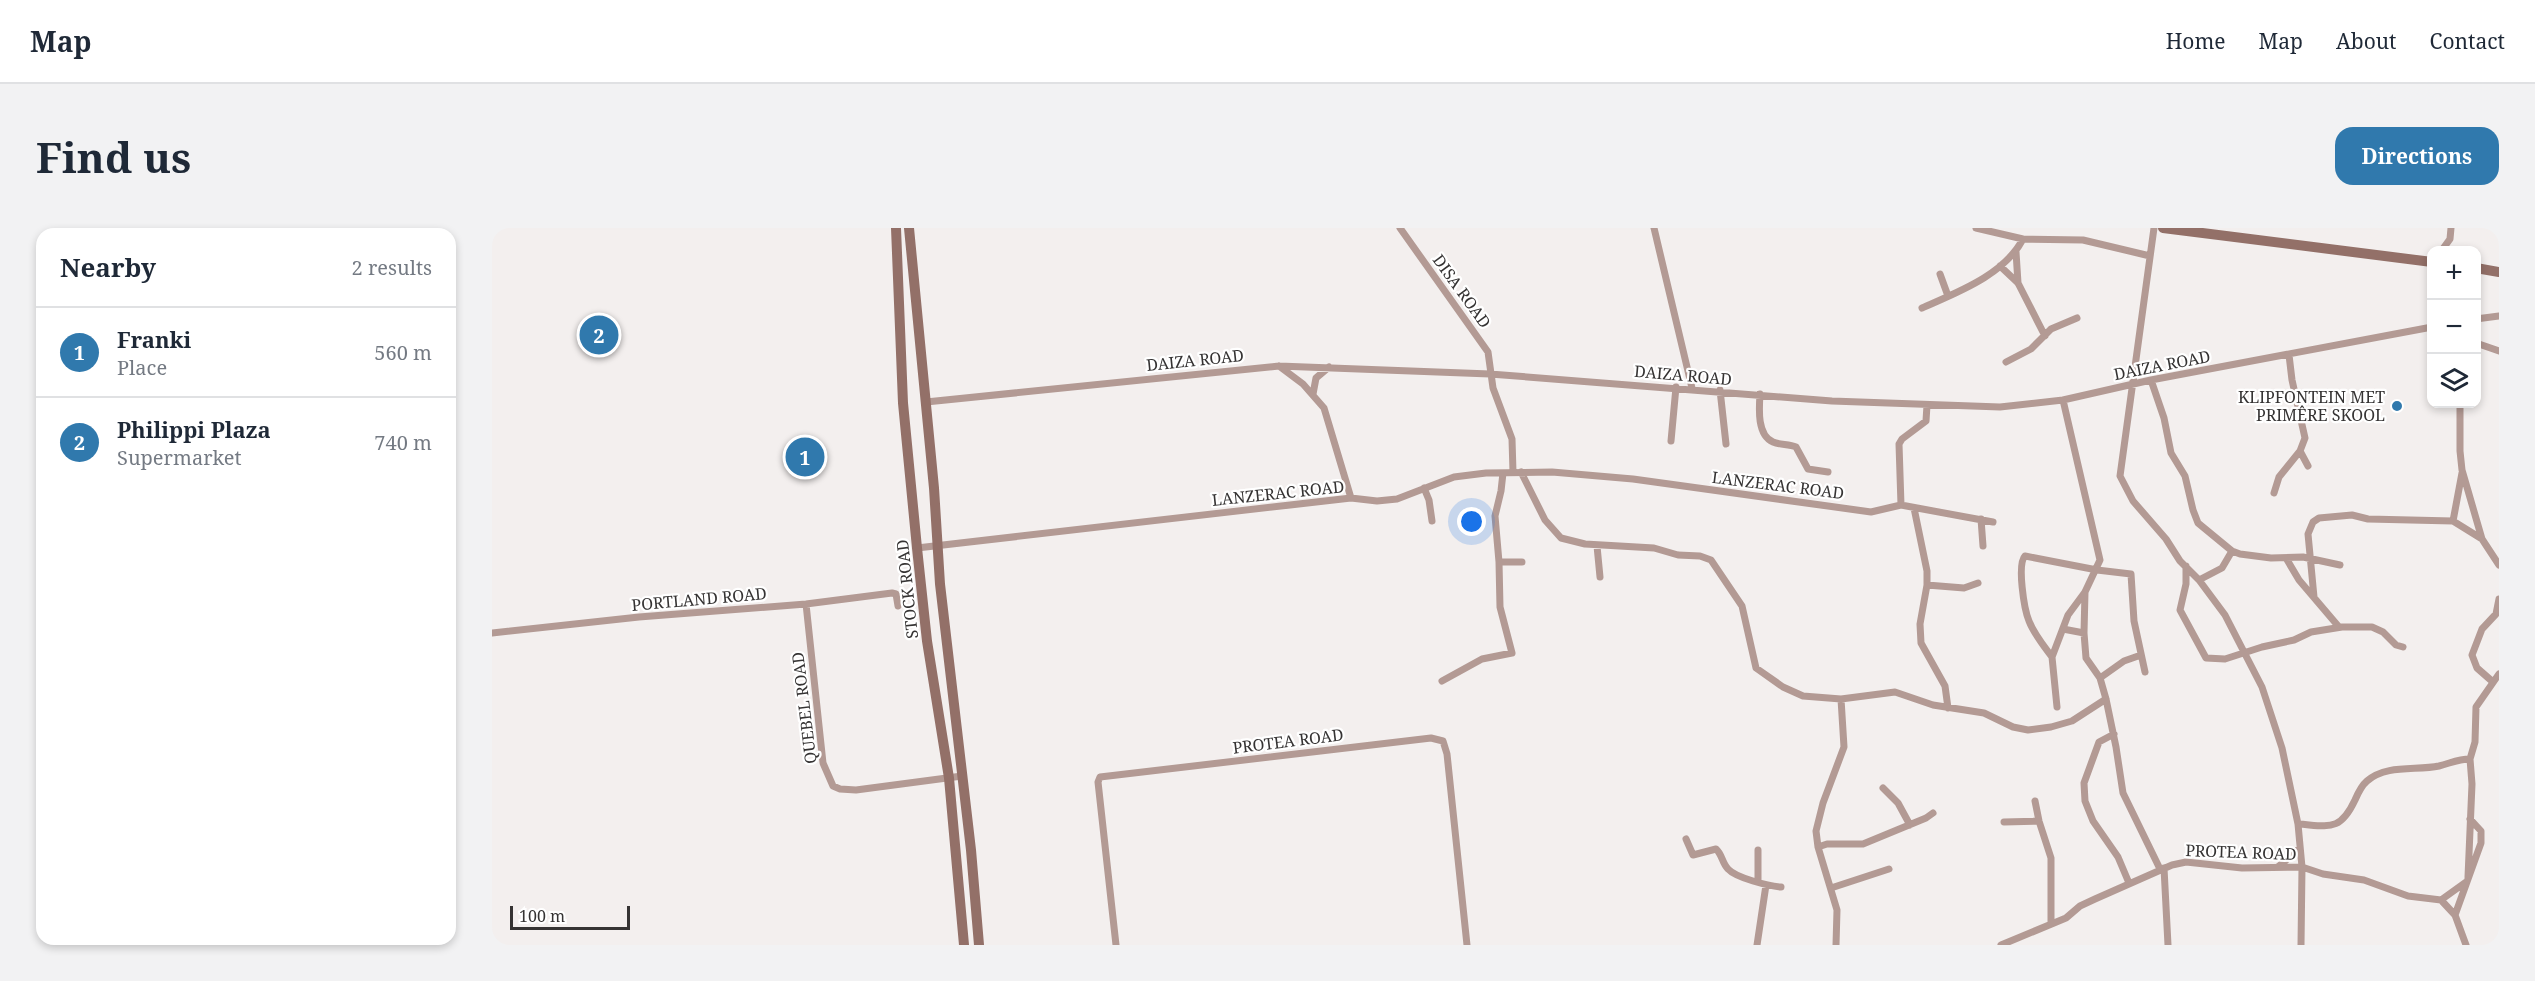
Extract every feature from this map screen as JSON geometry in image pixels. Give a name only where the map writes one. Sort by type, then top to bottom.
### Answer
[{"type":"main road","name":"STOCK ROAD","points":[[896,228],[903,403],[927,641],[949,778],[964,945]]},
{"type":"main road","name":"STOCK ROAD","points":[[909,228],[926,402],[940,584],[979,945]]},
{"type":"main road","points":[[2163,228],[2427,261]]},
{"type":"main road","points":[[2481,269],[2499,272]]},
{"type":"street","name":"DISA ROAD","points":[[1400,228],[1490,356],[1490,374],[1512,439],[1517,472]]},
{"type":"street","points":[[1654,228],[1692,388]]},
{"type":"street","points":[[1976,228],[2023,239],[2083,240],[2150,256]]},
{"type":"street","points":[[2154,228],[2120,476],[2133,501],[2166,539],[2225,615],[2262,687],[2274,719],[2298,824],[2302,867],[2301,945]]},
{"type":"street","points":[[2445,246],[2450,239],[2451,228]]},
{"type":"street","points":[[1922,308],[1973,284],[2000,266],[2016,252],[2023,239]]},
{"type":"street","points":[[2016,252],[2018,284]]},
{"type":"street","points":[[2000,266],[2018,284],[2044,336]]},
{"type":"street","points":[[1940,274],[1948,296]]},
{"type":"street","points":[[2481,318],[2499,316]]},
{"type":"street","points":[[2006,362],[2031,349],[2054,327],[2077,318]]},
{"type":"street","name":"DAIZA ROAD","points":[[926,402],[1279,366],[1490,374],[1927,405],[2000,407],[2063,400],[2151,380],[2427,328]]},
{"type":"street","points":[[2481,345],[2499,351]]},
{"type":"street","points":[[2274,493],[2279,477],[2300,451],[2305,438],[2289,355]]},
{"type":"street","points":[[1279,366],[1313,394],[1328,419],[1351,498]]},
{"type":"street","points":[[1313,394],[1316,378],[1329,367]]},
{"type":"street","points":[[2151,380],[2164,418],[2171,453],[2185,476],[2195,517],[2203,528],[2232,551],[2262,557],[2310,559],[2340,565]]},
{"type":"street","points":[[1671,441],[1676,387]]},
{"type":"street","points":[[1720,390],[1725,444]]},
{"type":"street","points":[[1760,394],[1761,425],[1767,439],[1796,447],[1804,465],[1811,471],[1828,472]]},
{"type":"street","points":[[2057,706],[2052,657],[2068,615],[2085,592],[2100,565],[2063,400]]},
{"type":"street","points":[[1927,405],[1926,422],[1902,439],[1899,444],[1901,505],[1993,522]]},
{"type":"street","points":[[2460,408],[2462,470],[2482,539],[2499,565]]},
{"type":"street","points":[[2300,451],[2308,466]]},
{"type":"street","points":[[2453,521],[2462,470]]},
{"type":"street","name":"LANZERAC ROAD","points":[[917,548],[1351,498],[1385,501],[1452,477],[1517,472],[1565,472],[1633,479],[1876,512],[1901,505]]},
{"type":"street","points":[[1517,472],[1545,520],[1556,534],[1567,540],[1597,546],[1654,548],[1709,559],[1742,606],[1758,670],[1799,695],[1841,699],[1895,692],[1948,708],[1984,713],[2019,729],[2036,729],[2072,721],[2106,699]]},
{"type":"street","points":[[1442,681],[1482,659],[1512,653],[1501,616],[1495,516],[1502,491],[1503,473]]},
{"type":"street","points":[[1425,488],[1432,521]]},
{"type":"street","points":[[1914,508],[1925,554],[1927,585],[1920,635],[1923,647],[1947,691],[1948,708]]},
{"type":"street","points":[[2314,597],[2308,539],[2313,522],[2324,517],[2352,515],[2368,519],[2453,521],[2482,539]]},
{"type":"street","points":[[1981,519],[1983,546]]},
{"type":"street","points":[[1597,546],[1600,577]]},
{"type":"street","points":[[2199,580],[2222,568],[2232,551]]},
{"type":"street","points":[[2052,657],[2036,636],[2028,620],[2022,581],[2022,558],[2025,556],[2131,574],[2134,621],[2145,672]]},
{"type":"street","points":[[2286,558],[2299,580],[2339,627]]},
{"type":"street","points":[[1499,562],[1522,562]]},
{"type":"street","points":[[2186,566],[2186,584],[2180,610],[2203,655],[2217,660],[2294,640],[2312,632],[2339,627],[2372,627],[2383,632],[2392,643],[2403,647]]},
{"type":"street","points":[[1927,585],[1964,588],[1978,583]]},
{"type":"street","points":[[2085,592],[2086,658],[2100,678],[2106,699],[2123,793],[2162,869],[2168,945]]},
{"type":"street","name":"PORTLAND ROAD","points":[[492,633],[639,617],[806,604],[892,593],[896,594],[898,606]]},
{"type":"street","points":[[2493,682],[2477,668],[2472,655],[2482,629],[2496,614],[2499,599]]},
{"type":"street","name":"QUEBEL ROAD","points":[[806,604],[823,763],[833,786],[856,790],[962,776]]},
{"type":"street","points":[[2063,629],[2084,633]]},
{"type":"street","points":[[2100,678],[2124,661],[2141,655]]},
{"type":"street","points":[[2466,945],[2455,915],[2441,900],[2467,879],[2472,784],[2470,759],[2475,742],[2476,707],[2499,674]]},
{"type":"street","points":[[1836,945],[1837,910],[1818,847],[1816,831],[1844,747],[1841,699]]},
{"type":"street","points":[[2114,734],[2099,742],[2084,791],[2088,812],[2118,856],[2129,883]]},
{"type":"street","name":"PROTEA ROAD","points":[[1116,945],[1098,782],[1100,777],[1431,738],[1439,738],[1443,741],[1447,754],[1467,945]]},
{"type":"street","points":[[2298,824],[2326,825],[2341,822],[2349,814],[2361,787],[2376,776],[2399,769],[2436,766],[2456,759],[2470,759]]},
{"type":"street","points":[[1882,788],[1898,803],[1910,825]]},
{"type":"street","points":[[2035,801],[2038,821],[2051,858],[2051,924]]},
{"type":"street","points":[[1818,847],[1827,844],[1863,844],[1933,813]]},
{"type":"street","points":[[2455,915],[2478,855],[2482,836],[2478,827],[2470,819]]},
{"type":"street","points":[[2004,822],[2038,821]]},
{"type":"street","points":[[1686,839],[1693,855],[1716,849],[1726,868],[1733,873],[1766,885],[1781,886]]},
{"type":"street","points":[[2278,867],[2300,848]]},
{"type":"street","points":[[1758,850],[1758,881]]},
{"type":"street","name":"PROTEA ROAD","points":[[2001,945],[2017,942],[2066,918],[2080,906],[2129,883],[2186,862],[2242,868],[2302,867],[2323,874],[2373,883],[2408,896],[2441,900]]},
{"type":"street","points":[[1831,888],[1889,869]]},
{"type":"street","points":[[1757,945],[1766,885]]},
{"type":"place","name":"Philippi Plaza","points":[[599,335]]},
{"type":"place","name":"KLIPFONTEIN MET PRIMÊRE SKOOL","points":[[2397,406]]},
{"type":"place","name":"Franki","points":[[805,457]]}]
